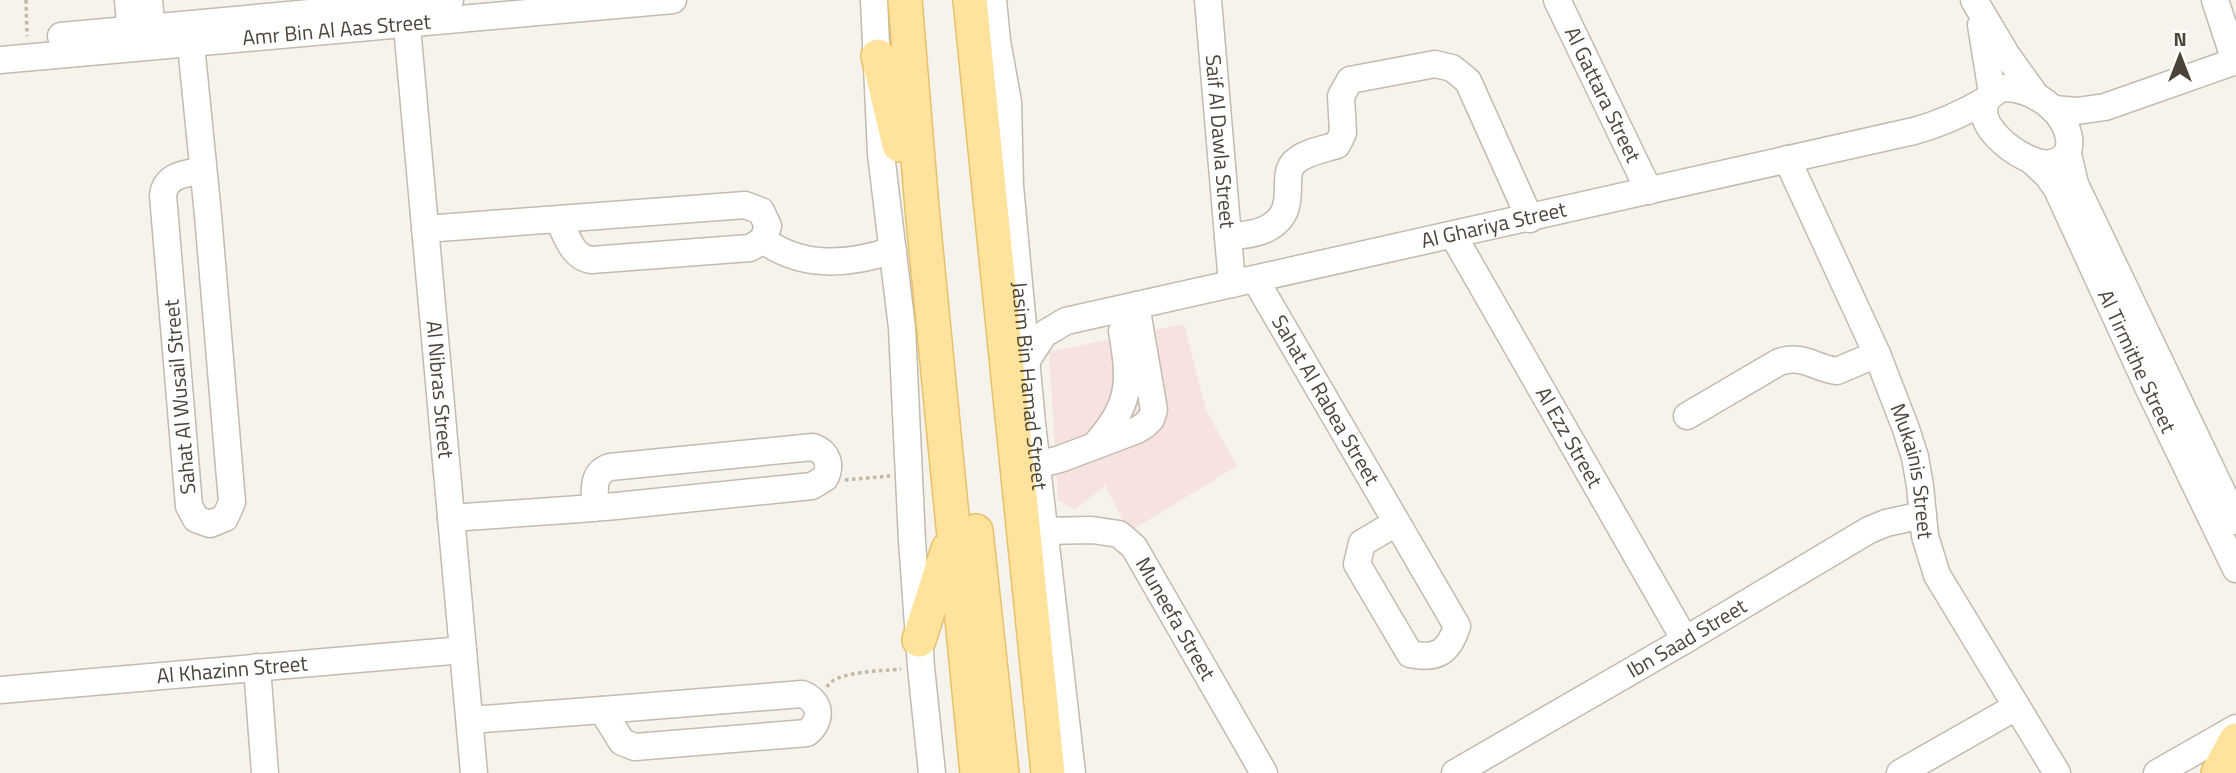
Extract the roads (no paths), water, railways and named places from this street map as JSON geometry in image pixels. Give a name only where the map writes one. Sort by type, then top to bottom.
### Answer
[{"type":"main road","points":[[905,0],[922,208],[977,773]]},
{"type":"main road","name":"Jasim Bin Hamad Street","points":[[970,0],[1026,462],[1048,773]]},
{"type":"main road","points":[[878,56],[904,173],[922,208]]},
{"type":"main road","points":[[984,123],[1004,165],[1010,187]]},
{"type":"main road","points":[[938,370],[954,403],[967,446],[1002,773]]},
{"type":"main road","points":[[1026,462],[1032,423]]},
{"type":"main road","points":[[920,653],[954,530]]},
{"type":"main road","points":[[2218,773],[2236,740]]},
{"type":"street","points":[[128,0],[142,38]]},
{"type":"street","points":[[142,38],[149,0]]},
{"type":"street","points":[[154,0],[190,34]]},
{"type":"street","name":"Amr Bin Al Aas Street","points":[[405,14],[450,0]]},
{"type":"street","name":"Amr Bin Al Aas Street","points":[[0,60],[142,38],[405,14],[673,0]]},
{"type":"street","points":[[855,0],[875,10],[881,154],[902,328],[920,653],[932,773]]},
{"type":"street","name":"Jasim Bin Hamad Street","points":[[993,0],[1008,102],[1010,187],[1032,423]]},
{"type":"street","name":"Saif Al Dawla Street","points":[[1208,0],[1228,237],[1244,281]]},
{"type":"street","name":"Al Gattara Street","points":[[1557,0],[1649,191]]},
{"type":"street","points":[[1974,0],[1985,42],[1989,96],[1985,116],[1993,133],[2007,145],[2031,160],[2046,165],[2057,162],[2091,115],[2105,107],[2235,61],[2215,0]]},
{"type":"street","points":[[1974,0],[2001,47],[2045,103],[2062,119],[2069,146]]},
{"type":"street","name":"Al Nibras Street","points":[[405,14],[474,773]]},
{"type":"street","name":"Sahat Al Wusail Street","points":[[190,34],[204,170],[232,502],[226,518],[211,524],[196,519],[189,506],[163,195],[164,188],[172,178],[204,170]]},
{"type":"street","name":"Amr Bin Al Aas Street","points":[[0,42],[27,39],[142,38]]},
{"type":"street","points":[[1228,237],[1263,231],[1275,223],[1286,211],[1290,167],[1296,160],[1338,145],[1343,133],[1341,96],[1350,80],[1435,64],[1452,68],[1468,81],[1531,219]]},
{"type":"street","points":[[1989,96],[2004,88],[2014,88],[2045,103],[2077,111],[2105,107]]},
{"type":"street","name":"Al Ghariya Street","points":[[1027,360],[1044,334],[1058,324],[1074,319],[1531,219],[1914,131],[1963,114],[1989,96]]},
{"type":"street","name":"Al Ghariya Street","points":[[1914,131],[1954,129],[1993,133]]},
{"type":"street","name":"Al Tirmithe Street","points":[[2069,146],[2075,184],[2236,521]]},
{"type":"street","name":"Mukainis Street","points":[[1787,159],[1877,354],[1915,457],[1930,555],[1937,575],[2057,773]]},
{"type":"street","name":"Al Tirmithe Street","points":[[2031,160],[2057,188],[2148,387],[2220,489],[2236,569]]},
{"type":"street","points":[[425,229],[751,206],[761,211],[767,220],[768,231],[764,240],[750,248],[591,260],[584,259],[574,250],[559,221]]},
{"type":"street","name":"Al Ezz Street","points":[[1453,235],[1685,640]]},
{"type":"street","points":[[764,240],[779,251],[803,260],[835,263],[871,258],[893,250]]},
{"type":"street","name":"Sahat Al Rabea Street","points":[[1244,281],[1396,523],[1457,626],[1453,641],[1441,653],[1425,657],[1410,654],[1357,564],[1362,543],[1396,523]]},
{"type":"street","points":[[1020,290],[1035,303],[1074,319]]},
{"type":"street","points":[[1026,462],[1060,459],[1137,430],[1151,419],[1154,410],[1137,365],[1127,307]]},
{"type":"street","points":[[1687,416],[1779,362],[1791,358],[1837,371],[1877,354]]},
{"type":"street","points":[[451,518],[595,508],[812,486],[822,482],[828,474],[829,463],[825,454],[813,447],[610,467],[604,469],[596,478],[595,508]]},
{"type":"street","name":"Jasim Bin Hamad Street","points":[[1026,462],[1044,531],[1072,773]]},
{"type":"street","name":"Ibn Saad Street","points":[[1455,773],[1869,530],[1904,517],[1923,515]]},
{"type":"street","name":"Muneefa Street","points":[[1044,531],[1092,530],[1119,534],[1135,547],[1264,773]]},
{"type":"street","name":"Al Khazinn Street","points":[[0,690],[463,650]]},
{"type":"street","points":[[257,667],[265,773]]},
{"type":"street","points":[[470,720],[796,694],[807,696],[817,707],[817,722],[807,733],[635,747],[622,742],[602,710]]},
{"type":"street","points":[[1900,773],[2016,707]]},
{"type":"street","points":[[2157,773],[2236,728]]}]
